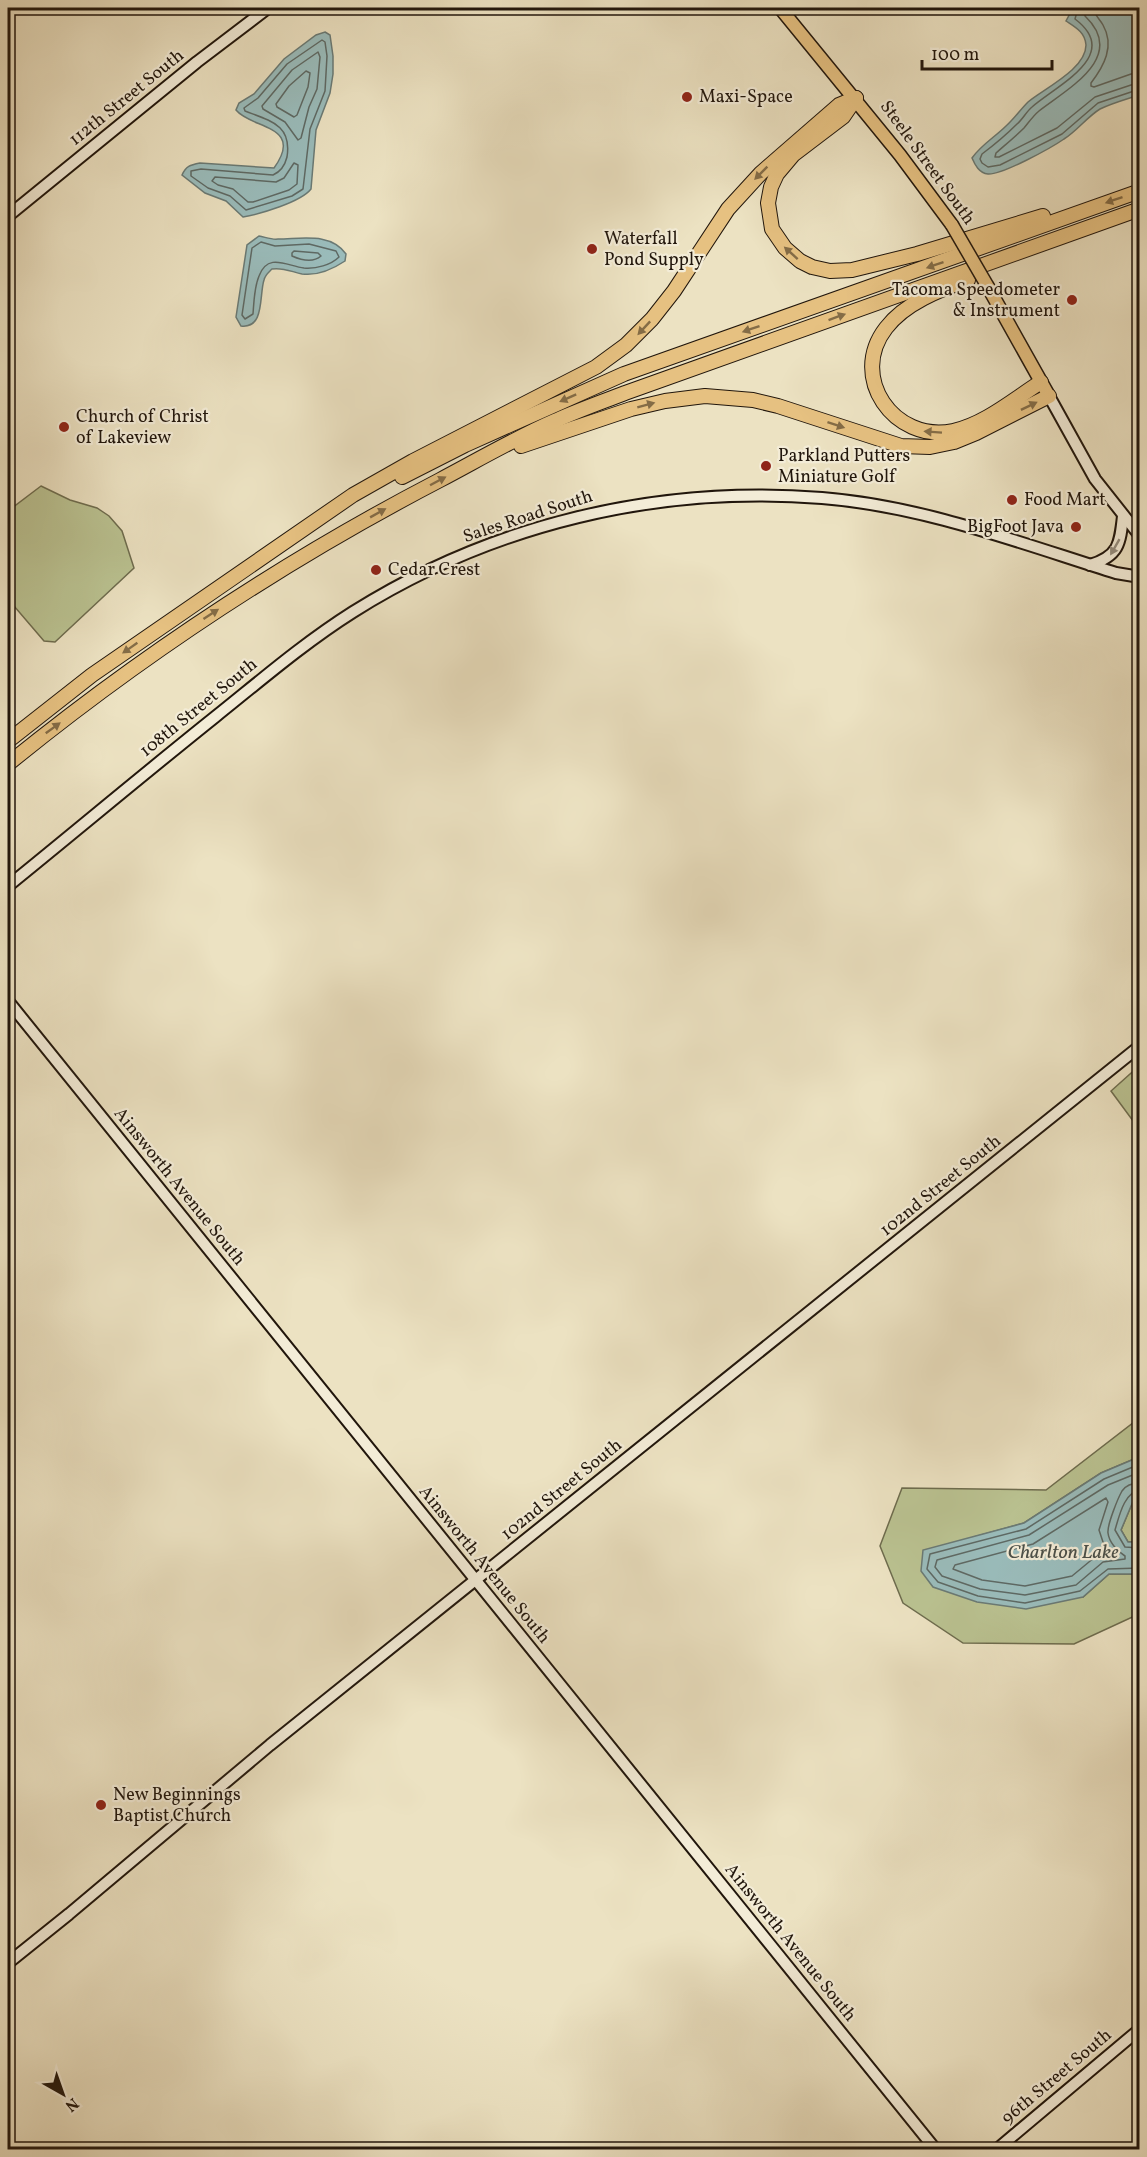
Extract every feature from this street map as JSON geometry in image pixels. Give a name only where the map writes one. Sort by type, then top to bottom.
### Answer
[{"type":"highway","points":[[856,98],[843,117],[793,155],[777,174],[768,193],[770,220],[775,236],[785,248],[806,265],[830,271],[852,270],[917,254],[1054,213],[1088,209]]},
{"type":"highway","points":[[8,741],[92,675],[353,495],[413,461],[576,377],[616,353],[638,334],[667,302],[728,209],[761,172],[839,105],[856,98]]},
{"type":"highway","points":[[283,544],[465,445],[624,374],[1140,191]]},
{"type":"highway","points":[[8,764],[185,631],[327,540],[556,420],[624,393],[1140,209]]},
{"type":"highway","points":[[1041,382],[966,428],[950,432],[931,432],[912,428],[903,423],[886,407],[876,390],[874,361],[881,334],[906,308],[959,283],[1063,243],[1098,224]]},
{"type":"highway","points":[[471,464],[584,424],[665,400],[705,396],[753,400],[888,442],[917,448],[943,445],[962,439],[1049,396]]},
{"type":"main road","name":"Steele Street South","points":[[780,8],[856,98],[928,190],[952,225],[1049,396]]},
{"type":"street","name":"112th Street South","points":[[8,216],[197,62],[268,8]]},
{"type":"street","name":"Steele Street South","points":[[1049,396],[1095,479],[1140,536]]},
{"type":"street","name":"Sales Road South","points":[[424,573],[493,544],[573,517],[639,503],[711,497],[822,498],[877,505],[949,521],[1116,573],[1140,577]]},
{"type":"street","points":[[1089,565],[1113,554],[1120,539],[1123,516]]},
{"type":"street","name":"108th Street South","points":[[8,886],[312,640],[365,604],[424,573]]},
{"type":"street","name":"Ainsworth Avenue South","points":[[8,1001],[936,2150]]},
{"type":"street","name":"102nd Street South","points":[[8,1963],[270,1745],[1140,1046]]},
{"type":"street","name":"96th Street South","points":[[996,2150],[1140,2029]]},
{"type":"green space","points":[[41,486],[70,500],[97,508],[109,516],[122,531],[134,568],[55,642],[44,641],[8,599],[8,511]]},
{"type":"green space","points":[[1139,1066],[1139,1129],[1111,1091]]},
{"type":"green space","points":[[1139,1400],[1139,1457],[1101,1473],[1024,1523],[974,1537],[1083,1597],[1109,1574],[1139,1574],[1139,1614],[1074,1644],[963,1643],[903,1603],[880,1546],[902,1488],[1046,1490],[1134,1422]]},
{"type":"green space","points":[[1139,1495],[1139,1542],[1128,1542],[1121,1530],[1134,1499]]},
{"type":"water","points":[[1073,8],[1139,8],[1139,95],[1100,109],[1069,136],[1026,160],[995,173],[982,172],[972,158],[976,153],[1028,102],[1072,70],[1084,54],[1086,45],[1084,37],[1079,30],[1066,21]]},
{"type":"water","points":[[325,32],[330,35],[333,74],[330,93],[316,130],[311,189],[290,203],[243,217],[226,201],[205,193],[182,175],[189,166],[200,163],[274,168],[282,154],[283,143],[280,136],[236,110],[239,103],[254,94],[284,59],[316,35]]},
{"type":"water","points":[[259,236],[273,239],[315,238],[332,242],[346,254],[345,261],[313,274],[272,269],[265,278],[258,317],[249,326],[241,326],[236,317],[247,245]]},
{"type":"water","name":"Charlton Lake","points":[[1139,1457],[1139,1495],[1134,1499],[1121,1530],[1128,1542],[1139,1542],[1139,1574],[1109,1574],[1083,1597],[1026,1609],[977,1602],[933,1587],[921,1571],[923,1550],[1024,1523],[1101,1473]]},
{"type":"place","name":"Maxi-Space","points":[[687,97]]},
{"type":"place","name":"Waterfall Pond Supply","points":[[592,249]]},
{"type":"place","name":"Tacoma Speedometer & Instrument","points":[[1072,300]]},
{"type":"place","name":"Church of Christ of Lakeview","points":[[64,427]]},
{"type":"place","name":"Parkland Putters Miniature Golf","points":[[766,466]]},
{"type":"place","name":"Food Mart","points":[[1012,500]]},
{"type":"place","name":"BigFoot Java","points":[[1076,527]]},
{"type":"place","name":"Cedar Crest","points":[[376,570]]},
{"type":"place","name":"New Beginnings Baptist Church","points":[[101,1805]]}]
